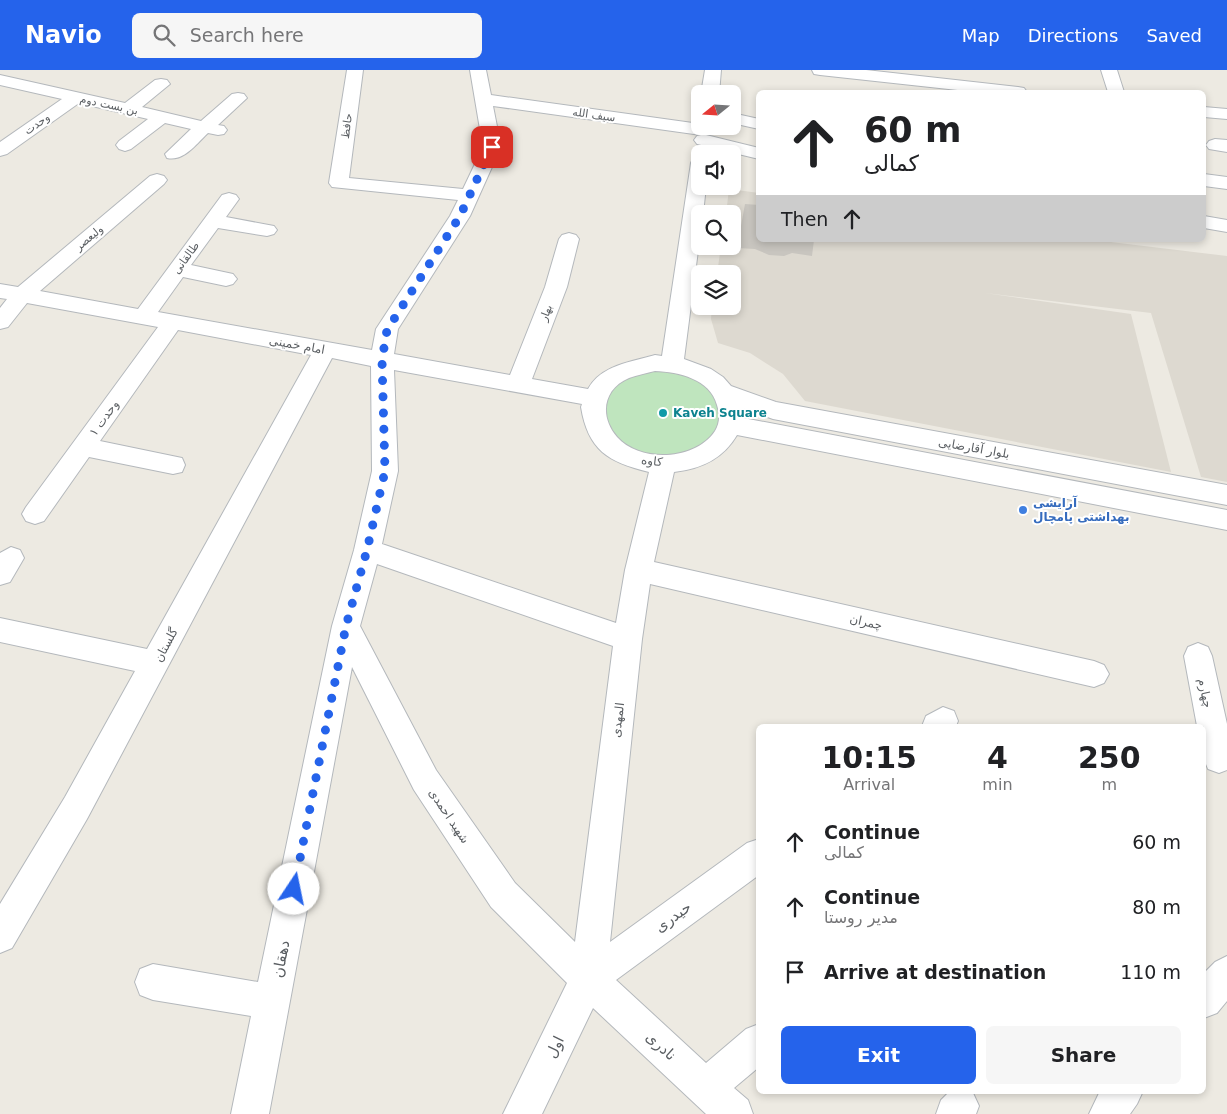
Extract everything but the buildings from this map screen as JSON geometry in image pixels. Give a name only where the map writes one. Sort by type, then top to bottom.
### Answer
[{"type":"street","points":[[0,80],[24,70]]},
{"type":"street","name":"حافظ","points":[[355,70],[339,183],[469,195]]},
{"type":"street","name":"دهقان","points":[[250,1114],[346,626],[367,550],[385,471],[382,360],[387,330],[460,216],[492,147],[478,70]]},
{"type":"street","points":[[711,85],[713,70]]},
{"type":"street","points":[[820,70],[896,74],[1014,88]]},
{"type":"street","points":[[1109,70],[1115,90]]},
{"type":"street","name":"بن بست دوم","points":[[0,80],[212,128]]},
{"type":"street","points":[[128,110],[161,84]]},
{"type":"street","name":"وحدت","points":[[0,150],[74,98]]},
{"type":"street","points":[[174,154],[212,128],[238,98]]},
{"type":"street","name":"سیف الله","points":[[483,99],[704,138],[756,153]]},
{"type":"street","points":[[1206,112],[1227,114]]},
{"type":"street","points":[[125,145],[162,117]]},
{"type":"street","points":[[741,120],[756,123]]},
{"type":"street","name":"ولیعصر","points":[[0,322],[22,295],[157,180]]},
{"type":"street","points":[[1206,180],[1227,182]]},
{"type":"street","points":[[672,364],[696,195]]},
{"type":"street","name":"طالقانی","points":[[142,317],[229,199]]},
{"type":"street","points":[[213,220],[267,230]]},
{"type":"street","points":[[1206,222],[1227,226]]},
{"type":"street","name":"بهار","points":[[518,385],[556,287],[568,239]]},
{"type":"street","points":[[177,269],[226,279]]},
{"type":"street","name":"امام خمینی","points":[[0,291],[594,398]]},
{"type":"street","name":"وحدت ۱","points":[[35,514],[173,322]]},
{"type":"street","name":"گلستان","points":[[0,936],[76,808],[325,350]]},
{"type":"street","points":[[594,398],[600,387],[624,370],[639,365],[672,364],[693,369],[711,378],[724,392],[732,408],[731,425]]},
{"type":"street","name":"بلوار آقارضایی","points":[[724,392],[773,410],[1227,495]]},
{"type":"street","name":"کاوه","points":[[594,398],[592,414],[595,429],[606,442],[641,462],[663,464],[686,462],[707,453],[723,440],[731,425]]},
{"type":"street","name":"بلوار آقارضایی","points":[[731,425],[1227,520]]},
{"type":"street","points":[[83,447],[173,465]]},
{"type":"street","name":"المهدی","points":[[588,979],[628,639],[639,570],[663,464]]},
{"type":"street","points":[[367,550],[628,639]]},
{"type":"street","name":"چمران","points":[[639,570],[1094,674]]},
{"type":"street","name":"شهید احمدی","points":[[346,626],[425,780],[502,895],[588,979]]},
{"type":"street","points":[[0,630],[155,663]]},
{"type":"street","name":"چهارم","points":[[1198,656],[1217,758]]},
{"type":"street","name":"حیدری","points":[[588,979],[756,857]]},
{"type":"street","points":[[1206,998],[1227,974]]},
{"type":"street","name":"نادری","points":[[588,979],[734,1114]]},
{"type":"street","name":"اول","points":[[522,1114],[588,979]]},
{"type":"street","points":[[153,982],[272,1002]]},
{"type":"street","points":[[707,1087],[756,1045]]},
{"type":"street","points":[[1108,1114],[1122,1094]]},
{"type":"shaded area","points":[[741,191],[756,193],[756,242],[1111,242],[1227,256],[1227,482],[1201,477],[1151,313],[985,293],[1131,314],[1171,472],[805,401],[783,374],[750,353],[718,343],[711,315],[741,315],[741,265],[718,265],[720,255],[741,255],[741,205],[727,205],[728,195],[741,195]]},
{"type":"green space","points":[[650,364],[713,378],[725,442],[663,464],[604,439],[600,391]]},
{"type":"place","name":"Kaveh Square","points":[[663,413]]},
{"type":"place","name":"آرایشی بهداشتی پامچال","points":[[1023,510]]},
{"type":"route","points":[[294,889],[346,626],[367,550],[385,471],[382,360],[387,330],[460,216],[492,147]]}]
